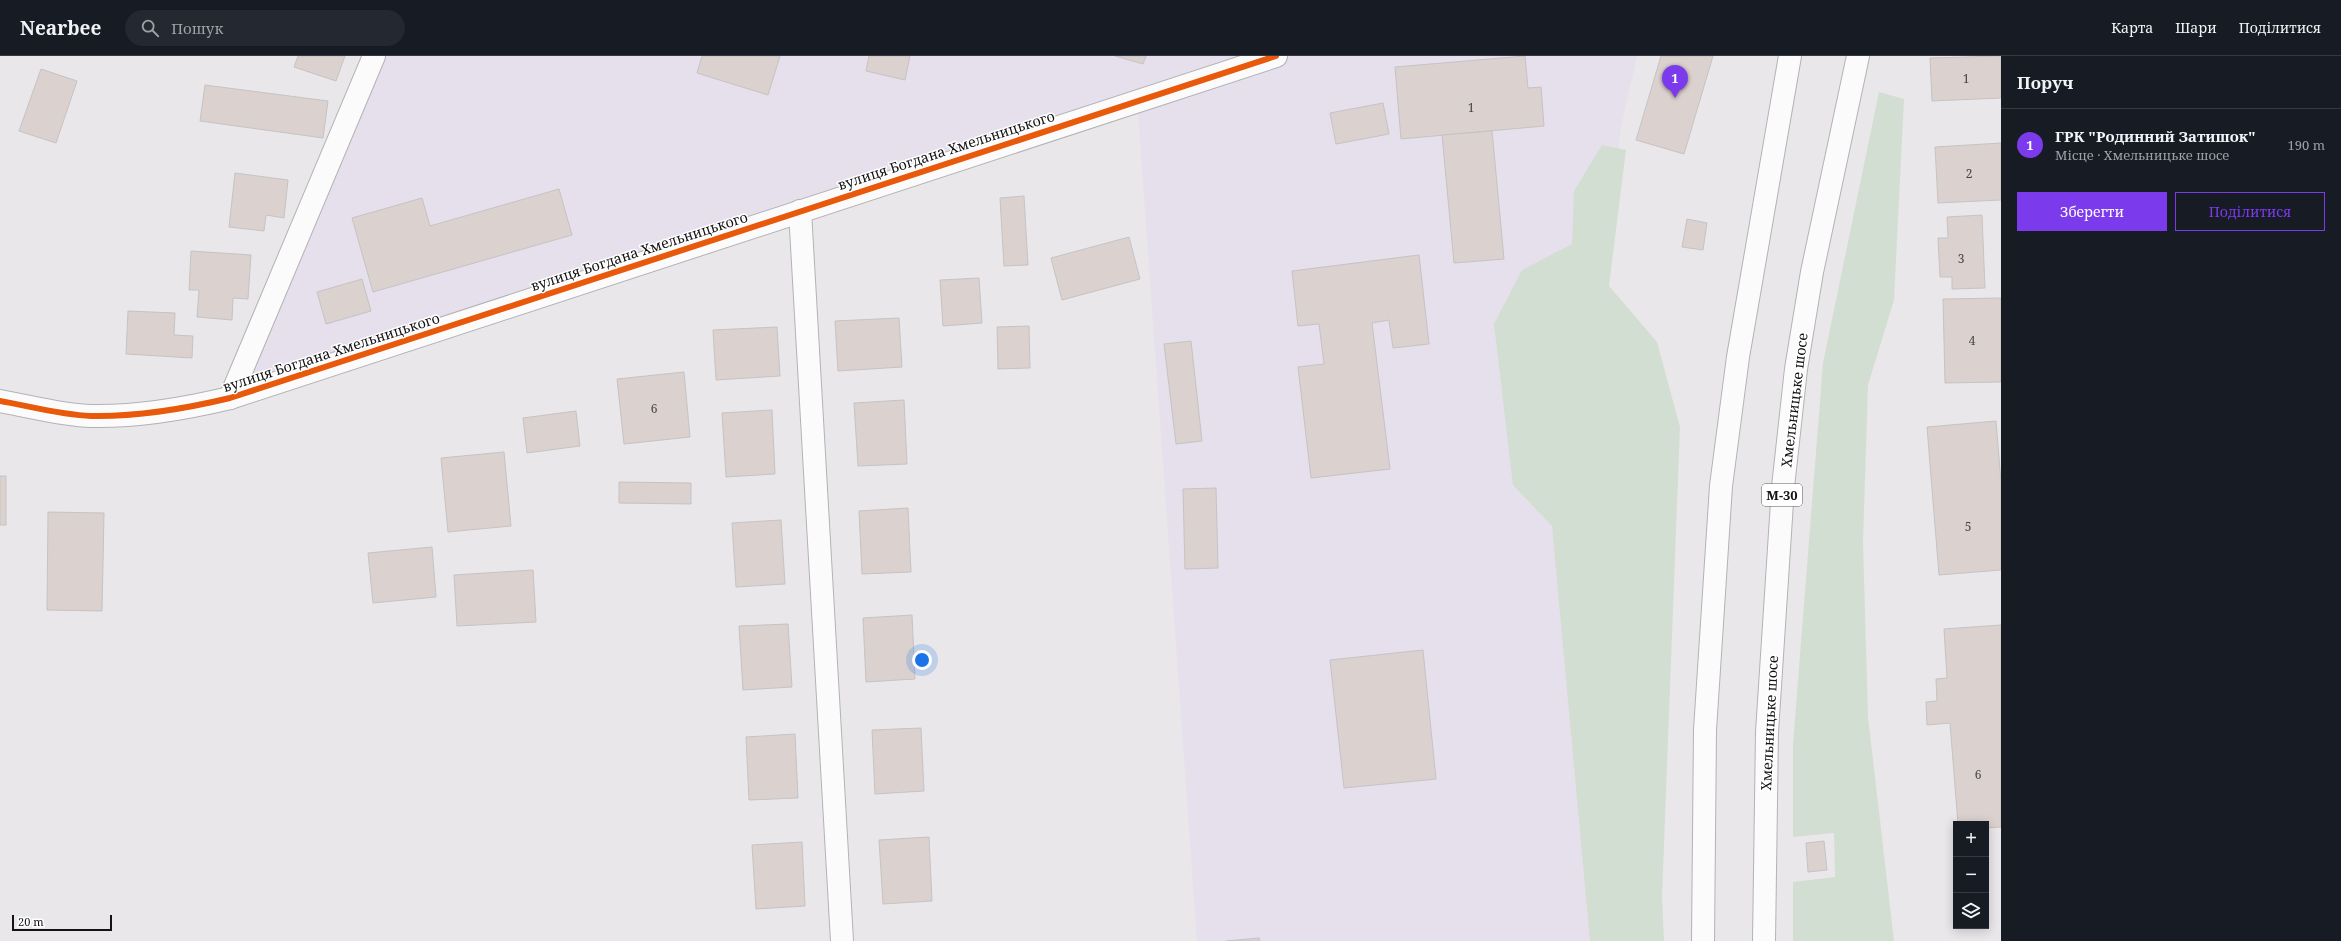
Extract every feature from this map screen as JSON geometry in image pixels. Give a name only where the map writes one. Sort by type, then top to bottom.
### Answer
[{"type":"main road","points":[[230,398],[374,56]]},
{"type":"main road","name":"вулиця Богдана Хмельницького","points":[[0,401],[89,416],[136,415],[186,409],[230,398],[1276,56]]},
{"type":"main road","points":[[1702,941],[1705,730],[1722,486],[1739,350],[1790,56]]},
{"type":"main road","name":"Хмельницьке шосе","points":[[1764,941],[1767,732],[1783,487],[1796,369],[1812,272],[1858,56]]},
{"type":"main road","points":[[800,211],[842,941]]},
{"type":"shaded area","points":[[374,56],[1637,56],[1621,127],[1603,282],[1595,941],[1197,941],[1137,100],[230,398]]},
{"type":"shaded area","points":[[1879,92],[1904,99],[1894,300],[1868,385],[1863,542],[1868,717],[1894,941],[1793,941],[1793,882],[1835,877],[1834,833],[1793,837],[1793,744],[1823,363]]},
{"type":"shaded area","points":[[1602,145],[1626,150],[1609,286],[1657,342],[1680,427],[1662,897],[1664,941],[1590,941],[1552,526],[1513,485],[1494,324],[1522,270],[1572,244],[1574,191]]},
{"type":"building","points":[[298,56],[345,56],[336,81],[294,67]]},
{"type":"building","points":[[702,56],[780,56],[768,95],[697,73]]},
{"type":"building","points":[[869,56],[910,56],[905,80],[866,71]]},
{"type":"building","points":[[1115,56],[1146,56],[1143,64]]},
{"type":"building","points":[[1525,56],[1528,88],[1541,87],[1544,126],[1401,139],[1395,67]]},
{"type":"building","points":[[1661,56],[1713,56],[1684,154],[1636,140]]},
{"type":"building","points":[[2001,56],[2001,98],[1932,101],[1930,58]]},
{"type":"building","points":[[41,69],[77,81],[56,143],[19,131]]},
{"type":"building","points":[[205,85],[328,101],[323,138],[200,121]]},
{"type":"building","points":[[1383,103],[1389,134],[1336,144],[1330,113]]},
{"type":"building","points":[[1492,131],[1504,259],[1454,263],[1442,135]]},
{"type":"building","points":[[2001,143],[2001,200],[1938,203],[1935,147]]},
{"type":"building","points":[[235,173],[288,180],[284,218],[266,215],[264,231],[229,227]]},
{"type":"building","points":[[559,189],[572,235],[373,292],[352,218],[422,198],[430,226]]},
{"type":"building","points":[[1024,196],[1028,265],[1004,266],[1000,198]]},
{"type":"building","points":[[1982,215],[1985,288],[1952,289],[1952,277],[1940,277],[1938,238],[1948,238],[1947,217]]},
{"type":"building","points":[[1687,219],[1707,223],[1703,250],[1682,247]]},
{"type":"building","points":[[1129,237],[1140,279],[1062,300],[1051,258]]},
{"type":"building","points":[[191,251],[251,255],[248,299],[233,298],[232,320],[197,317],[199,290],[189,290]]},
{"type":"building","points":[[1419,255],[1429,344],[1393,348],[1389,320],[1372,323],[1390,469],[1311,478],[1298,367],[1324,364],[1319,324],[1298,326],[1292,271]]},
{"type":"building","points":[[979,278],[982,323],[943,326],[940,280]]},
{"type":"building","points":[[362,279],[371,311],[326,324],[317,292]]},
{"type":"building","points":[[2001,298],[2001,382],[1945,383],[1943,299]]},
{"type":"building","points":[[128,311],[175,313],[174,335],[193,336],[192,358],[126,354]]},
{"type":"building","points":[[899,318],[902,367],[838,371],[835,321]]},
{"type":"building","points":[[1029,326],[1030,368],[998,369],[997,327]]},
{"type":"building","points":[[777,327],[780,376],[716,380],[713,330]]},
{"type":"building","points":[[1191,341],[1202,441],[1176,444],[1164,344]]},
{"type":"building","points":[[684,372],[690,437],[624,444],[617,379]]},
{"type":"building","points":[[904,400],[907,464],[858,466],[854,403]]},
{"type":"building","points":[[772,410],[775,474],[726,477],[722,413]]},
{"type":"building","points":[[576,411],[580,446],[527,453],[523,418]]},
{"type":"building","points":[[1996,421],[2001,482],[2001,570],[1939,575],[1927,427]]},
{"type":"building","points":[[504,452],[511,526],[448,532],[441,458]]},
{"type":"building","points":[[0,476],[6,476],[6,525],[0,525]]},
{"type":"building","points":[[619,482],[691,483],[691,504],[619,503]]},
{"type":"building","points":[[1216,488],[1218,568],[1185,569],[1183,489]]},
{"type":"building","points":[[908,508],[911,572],[862,574],[859,511]]},
{"type":"building","points":[[48,512],[104,513],[102,611],[47,610]]},
{"type":"building","points":[[781,520],[785,584],[736,587],[732,523]]},
{"type":"building","points":[[432,547],[436,597],[373,603],[368,553]]},
{"type":"building","points":[[533,570],[536,622],[457,626],[454,575]]},
{"type":"building","points":[[912,615],[915,679],[866,682],[863,618]]},
{"type":"building","points":[[788,624],[792,687],[743,690],[739,626]]},
{"type":"building","points":[[2001,625],[2001,827],[1989,828],[1989,821],[1958,821],[1950,723],[1927,725],[1926,702],[1937,701],[1936,679],[1947,678],[1944,629]]},
{"type":"building","points":[[1423,650],[1436,779],[1344,788],[1330,660]]},
{"type":"building","points":[[921,728],[924,791],[875,794],[872,730]]},
{"type":"building","points":[[795,734],[798,798],[749,800],[746,737]]},
{"type":"building","points":[[929,837],[932,901],[883,904],[879,840]]},
{"type":"building","points":[[1824,841],[1827,870],[1808,872],[1806,843]]},
{"type":"building","points":[[802,842],[805,906],[756,909],[752,845]]},
{"type":"building","points":[[1259,938],[1260,941],[1226,941]]},
{"type":"cycle path","points":[[0,401],[68,414],[109,416],[161,412],[230,398],[1276,56]]},
{"type":"place","name":"ГРК \"Родинний Затишок\"","points":[[1675,98]]}]
